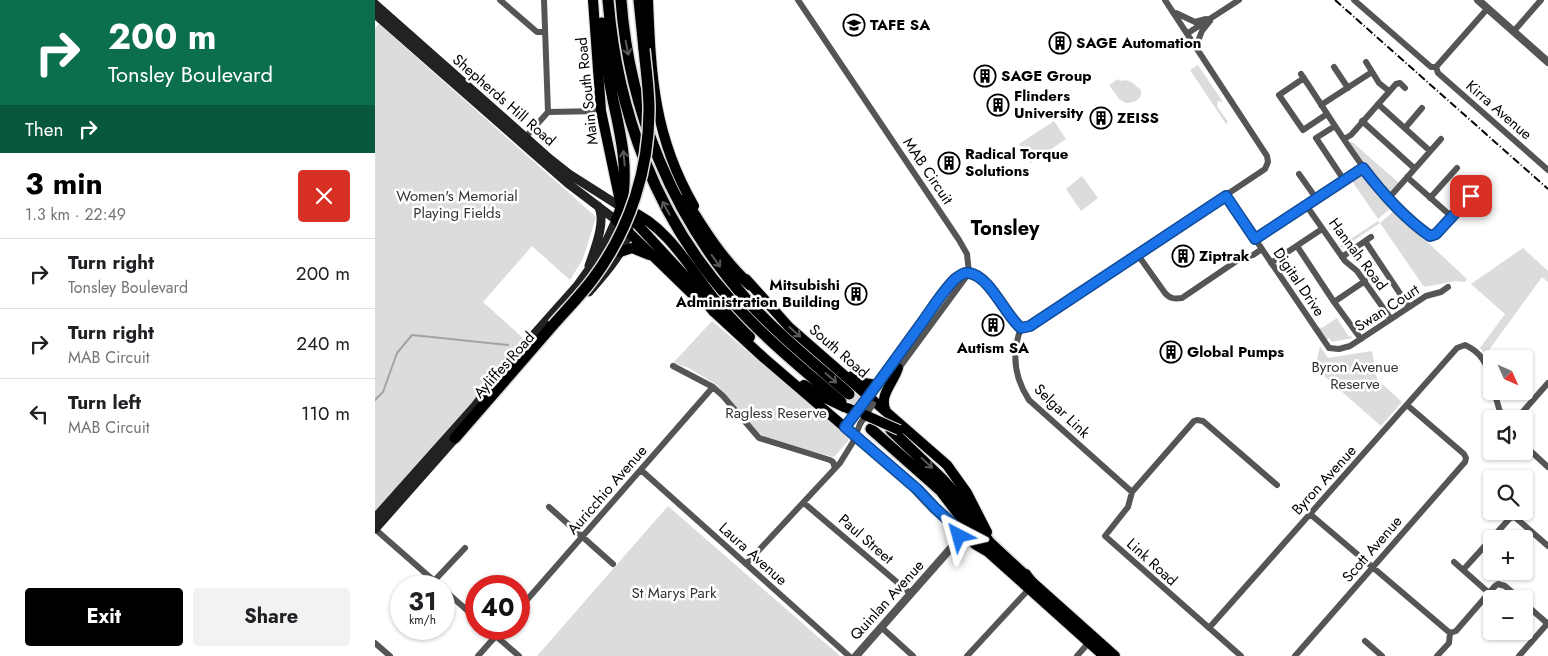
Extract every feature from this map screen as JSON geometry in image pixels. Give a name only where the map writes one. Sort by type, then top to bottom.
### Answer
[{"type":"highway","name":"Main South Road","points":[[593,0],[601,111],[622,207]]},
{"type":"highway","points":[[601,0],[605,55],[625,156],[625,184],[622,207],[639,215],[658,230],[672,244],[717,302],[746,333],[808,388],[861,419],[895,430],[926,446]]},
{"type":"highway","points":[[607,0],[616,69],[626,110],[638,146],[661,197],[689,247],[720,288],[751,321],[797,364],[845,398],[768,322],[722,270],[681,207],[652,141],[639,100],[630,61],[621,0]]},
{"type":"highway","points":[[455,438],[583,291],[601,267],[616,242],[632,206],[643,168],[649,124],[649,91],[639,0]]},
{"type":"highway","name":"South Road","points":[[649,0],[655,97],[659,119],[667,148],[685,189],[709,228],[750,285],[789,327],[926,446],[954,474],[967,493],[993,540],[1022,569],[1029,585]]},
{"type":"highway","points":[[652,141],[696,216],[719,250],[750,285]]},
{"type":"highway","name":"Ayliffes Road","points":[[613,216],[622,207]]},
{"type":"highway","name":"South Road","points":[[622,207],[661,249],[713,311]]},
{"type":"highway","name":"South Road","points":[[613,216],[686,288],[764,358],[917,489],[959,535],[970,539],[988,552],[1029,585],[1091,640],[1115,656]]},
{"type":"highway","points":[[620,252],[626,248],[635,248],[659,260]]},
{"type":"highway","points":[[886,412],[884,400],[887,390],[896,378],[899,368]]},
{"type":"highway","points":[[841,373],[868,384],[877,385]]},
{"type":"highway","points":[[861,419],[941,491],[988,552]]},
{"type":"highway","points":[[895,430],[943,479],[989,542],[1029,585]]},
{"type":"highway","name":"South Road","points":[[1091,640],[1104,656]]},
{"type":"main road","name":"Shepherds Hill Road","points":[[377,13],[523,140],[571,185],[613,216]]},
{"type":"main road","name":"Shepherds Hill Road","points":[[523,140],[569,174],[622,207]]},
{"type":"main road","points":[[585,275],[602,220],[598,206]]},
{"type":"main road","points":[[622,207],[628,219],[629,230]]},
{"type":"main road","name":"Ayliffes Road","points":[[375,518],[475,406],[504,368],[585,275],[602,251],[613,216]]},
{"type":"main road","name":"Ayliffes Road","points":[[375,529],[455,438],[598,282],[620,252],[629,230]]},
{"type":"street","points":[[500,0],[537,32],[545,32]]},
{"type":"street","points":[[523,140],[547,112],[544,0]]},
{"type":"street","name":"MAB Circuit","points":[[798,0],[959,240],[967,254],[969,273]]},
{"type":"street","points":[[746,564],[804,503],[845,456],[856,436],[861,419],[877,385],[955,280],[962,274],[969,273],[984,281],[1015,323],[1021,328],[1030,326],[1265,169],[1268,162],[1267,156],[1165,0]]},
{"type":"street","points":[[1188,34],[1239,0]]},
{"type":"street","name":"Kirra Avenue","points":[[1354,0],[1434,67],[1438,73],[1548,170]]},
{"type":"street","points":[[1478,0],[1548,62]]},
{"type":"street","points":[[1514,31],[1541,0]]},
{"type":"street","points":[[1434,67],[1488,8]]},
{"type":"street","points":[[1174,12],[1195,22],[1214,16]]},
{"type":"street","points":[[1196,46],[1202,31],[1214,16]]},
{"type":"street","points":[[1366,62],[1379,83],[1389,91]]},
{"type":"street","points":[[1334,67],[1348,88]]},
{"type":"street","points":[[1321,105],[1372,72]]},
{"type":"street","points":[[1327,114],[1303,130],[1279,95],[1302,76],[1363,168],[1388,199],[1430,236],[1436,234],[1480,186]]},
{"type":"street","points":[[1344,139],[1351,135],[1396,84],[1400,83],[1405,88]]},
{"type":"street","points":[[1378,104],[1430,151]]},
{"type":"street","points":[[1405,128],[1422,108]]},
{"type":"street","points":[[547,112],[601,111]]},
{"type":"street","points":[[1362,121],[1415,168]]},
{"type":"street","points":[[1335,126],[1316,138],[1344,180]]},
{"type":"street","points":[[1388,199],[1441,139]]},
{"type":"street","points":[[1255,239],[1363,168]]},
{"type":"street","points":[[1430,198],[1457,168]]},
{"type":"street","points":[[1299,174],[1316,198]]},
{"type":"street","points":[[1407,177],[1452,217]]},
{"type":"street","name":"Digital Drive","points":[[1226,196],[1326,345],[1329,348],[1339,350]]},
{"type":"street","name":"Hannah Road","points":[[1306,204],[1342,257],[1365,281],[1391,319]]},
{"type":"street","points":[[1271,263],[1323,228]]},
{"type":"street","points":[[1342,257],[1368,239],[1409,307]]},
{"type":"street","points":[[1297,246],[1361,339]]},
{"type":"street","points":[[1138,255],[1165,293],[1175,299],[1183,298],[1238,260],[1262,249]]},
{"type":"street","points":[[871,400],[899,368],[969,273]]},
{"type":"street","points":[[1334,302],[1365,281]]},
{"type":"street","name":"Swan Court","points":[[1339,350],[1345,349],[1426,296],[1441,292],[1448,287]]},
{"type":"street","name":"Selgar Link","points":[[1021,328],[1015,348],[1015,364],[1018,381],[1029,400],[1132,492]]},
{"type":"street","name":"Byron Avenue","points":[[1209,628],[1457,348],[1465,345],[1472,348],[1483,358]]},
{"type":"street","points":[[673,366],[713,387],[759,438],[829,460],[833,462],[835,468]]},
{"type":"street","points":[[1524,410],[1548,383]]},
{"type":"street","name":"Auricchio Avenue","points":[[530,596],[713,387]]},
{"type":"street","name":"Scott Avenue","points":[[1295,656],[1465,462],[1466,458],[1407,404]]},
{"type":"street","points":[[845,427],[861,419]]},
{"type":"street","points":[[1132,492],[1193,422],[1197,420],[1203,421],[1277,485]]},
{"type":"street","points":[[1533,453],[1548,466]]},
{"type":"street","name":"Laura Avenue","points":[[641,470],[849,656]]},
{"type":"street","name":"Link Road","points":[[1132,492],[1128,507],[1105,536],[1241,656]]},
{"type":"street","name":"Paul Street","points":[[804,503],[911,594]]},
{"type":"street","points":[[549,508],[613,564]]},
{"type":"street","points":[[1311,514],[1451,634]]},
{"type":"street","points":[[1463,570],[1511,517],[1517,518],[1548,546]]},
{"type":"street","points":[[375,529],[426,575]]},
{"type":"street","name":"Quinlan Avenue","points":[[856,656],[911,594],[959,535]]},
{"type":"street","points":[[439,575],[465,548]]},
{"type":"street","points":[[1455,562],[1486,590]]},
{"type":"street","points":[[1492,590],[1495,586],[1502,584],[1509,590]]},
{"type":"street","points":[[967,656],[1029,585]]},
{"type":"street","points":[[455,600],[465,608]]},
{"type":"street","points":[[1437,656],[1449,643],[1451,634],[1456,631],[1483,600]]},
{"type":"street","points":[[1519,656],[1548,624],[1533,610]]},
{"type":"street","points":[[881,627],[913,656]]},
{"type":"street","points":[[478,656],[492,640]]},
{"type":"street","points":[[501,640],[519,656]]},
{"type":"street","points":[[1077,656],[1091,640]]},
{"type":"street","points":[[1365,641],[1382,656]]},
{"type":"street","points":[[375,643],[390,656]]},
{"type":"green space","name":"Women's Memorial Playing Fields","points":[[379,24],[596,217],[583,259],[570,280],[532,246],[483,302],[523,338],[499,365],[459,423],[375,518],[375,28]]},
{"type":"green space","points":[[1198,65],[1223,102],[1218,101],[1217,106],[1228,122],[1226,124],[1190,70]]},
{"type":"green space","points":[[1118,79],[1120,81],[1130,81],[1141,90],[1141,96],[1135,101],[1126,103],[1119,99],[1109,85]]},
{"type":"green space","points":[[1054,121],[1066,139],[1031,163],[1019,144]]},
{"type":"green space","points":[[1351,141],[1399,183],[1390,193],[1384,194],[1350,144]]},
{"type":"green space","points":[[1362,175],[1377,196],[1391,208],[1378,219],[1352,181]]},
{"type":"green space","points":[[1082,176],[1098,198],[1081,211],[1066,189]]},
{"type":"green space","points":[[1394,211],[1467,279],[1465,282],[1456,281],[1424,287],[1380,223]]},
{"type":"green space","points":[[1378,221],[1380,223],[1342,248],[1340,246]]},
{"type":"green space","points":[[1523,248],[1548,271],[1548,282],[1542,277],[1489,350],[1483,351],[1480,348],[1505,314],[1471,284]]},
{"type":"green space","points":[[1337,318],[1349,337],[1353,338],[1332,342],[1329,338],[1326,340],[1318,328],[1322,328]]},
{"type":"green space","name":"Ragless Reserve","points":[[712,321],[848,437],[848,441],[835,456],[773,441],[759,435],[717,385],[689,368],[673,363]]},
{"type":"green space","name":"Byron Avenue Reserve","points":[[1320,346],[1328,358],[1372,351],[1377,379],[1402,402],[1381,426],[1315,368]]},
{"type":"green space","name":"St Marys Park","points":[[668,506],[840,656],[537,656]]},
{"type":"waterway","points":[[375,400],[383,392],[397,353],[412,335],[508,345]]},
{"type":"tunnel","points":[[849,394],[870,413]]},
{"type":"railway","points":[[1335,0],[1548,189]]},
{"type":"place","name":"TAFE SA","points":[[854,25]]},
{"type":"place","name":"SAGE Automation","points":[[1060,43]]},
{"type":"place","name":"SAGE Group","points":[[985,76]]},
{"type":"place","name":"Flinders University","points":[[998,105]]},
{"type":"place","name":"ZEISS","points":[[1101,118]]},
{"type":"place","name":"Radical Torque Solutions","points":[[949,163]]},
{"type":"place","name":"Ziptrak","points":[[1183,256]]},
{"type":"place","name":"Mitsubishi Administration Building","points":[[856,294]]},
{"type":"place","name":"Autism SA","points":[[993,325]]},
{"type":"place","name":"Global Pumps","points":[[1171,352]]},
{"type":"district","name":"Tonsley","points":[[1005,228]]},
{"type":"route","points":[[959,536],[959,530],[917,489],[845,427],[933,308],[962,274],[969,273],[984,281],[1015,323],[1024,328],[1066,304],[1226,196],[1255,239],[1363,168],[1394,205],[1430,236],[1436,234],[1471,196]]}]
